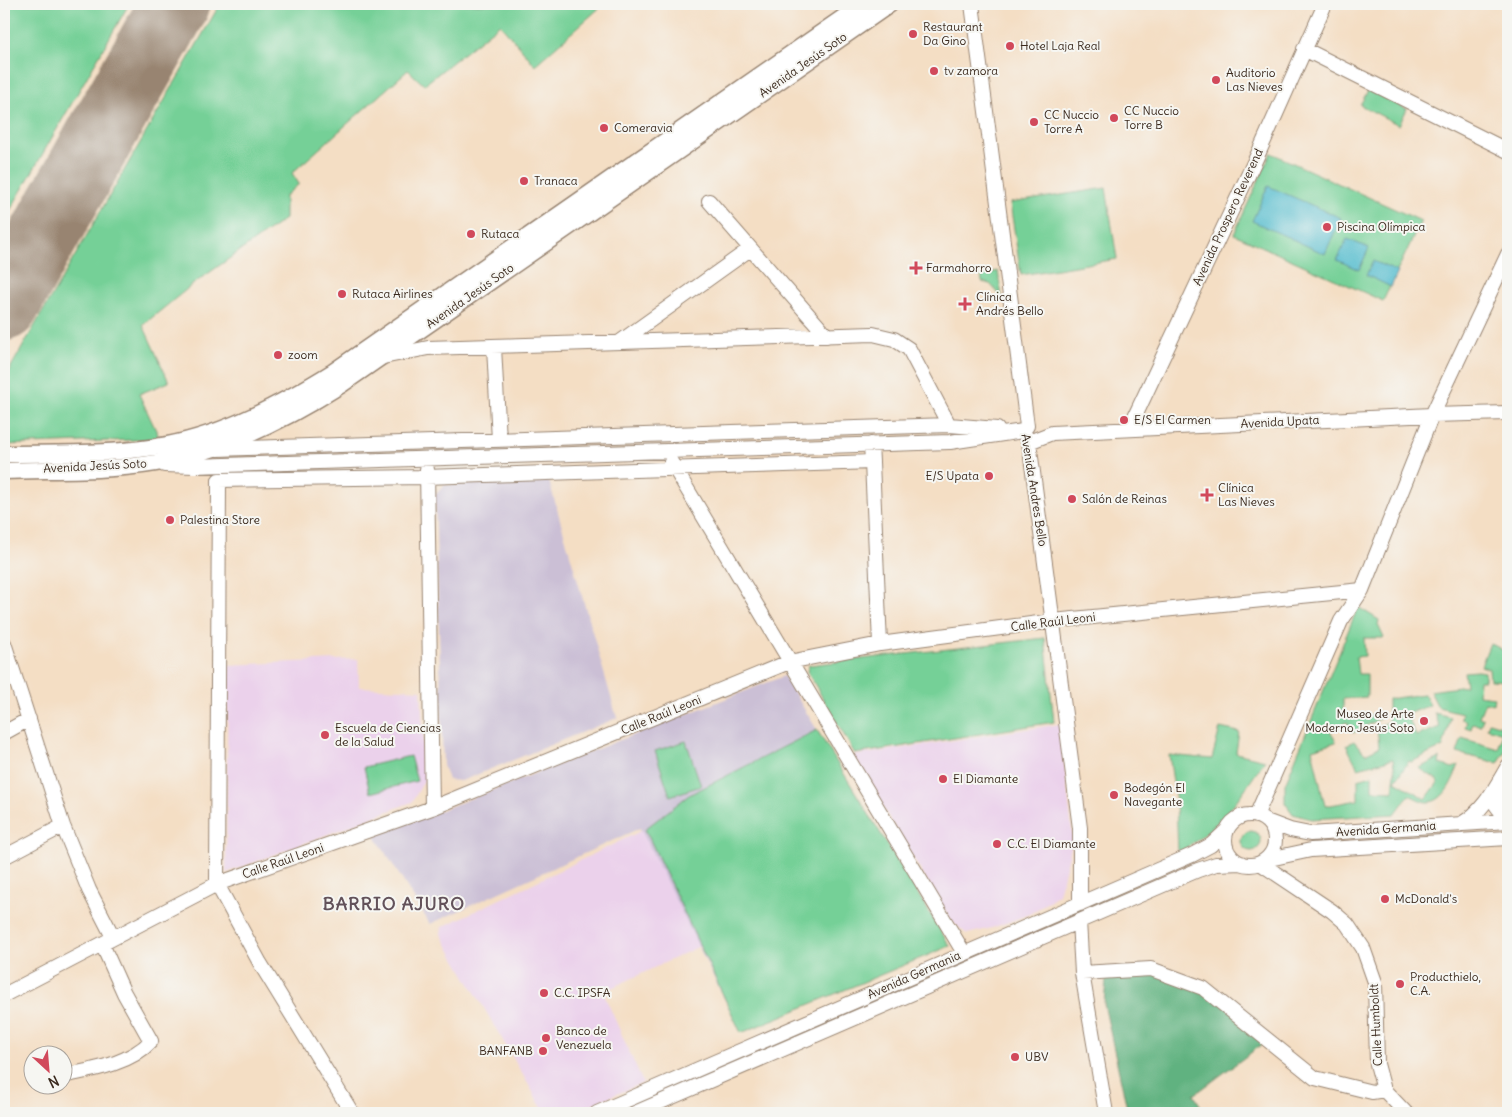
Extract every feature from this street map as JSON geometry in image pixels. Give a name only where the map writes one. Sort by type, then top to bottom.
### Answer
[{"type":"main road","name":"Avenida Jesús Soto","points":[[4,454],[107,451],[168,445],[242,420],[285,400],[320,380],[863,4]]},
{"type":"main road","name":"Avenida Jesús Soto","points":[[4,471],[146,464],[170,461],[208,449],[292,414],[382,357],[890,4]]},
{"type":"street","name":"Avenida Andres Bello","points":[[972,4],[1026,433],[1080,828],[1080,904]]},
{"type":"street","name":"Avenida Prospero Reverend","points":[[1129,429],[1259,152],[1325,4]]},
{"type":"street","points":[[1304,49],[1508,151]]},
{"type":"street","points":[[709,202],[827,336]]},
{"type":"street","points":[[620,342],[750,249]]},
{"type":"street","points":[[1261,818],[1341,621],[1362,590],[1432,415],[1508,254]]},
{"type":"street","points":[[382,357],[428,348],[873,334],[894,339],[909,350],[949,425]]},
{"type":"street","points":[[494,347],[499,440]]},
{"type":"street","name":"Avenida Upata","points":[[1026,433],[1508,413]]},
{"type":"street","points":[[168,445],[183,449],[208,449],[949,425],[1026,433]]},
{"type":"street","points":[[146,464],[195,466],[950,442],[1026,433]]},
{"type":"street","points":[[870,444],[880,644]]},
{"type":"street","points":[[666,451],[673,468],[964,953]]},
{"type":"street","points":[[428,458],[425,476],[432,808]]},
{"type":"street","points":[[352,1113],[260,963],[217,884],[218,480],[425,476],[872,462]]},
{"type":"street","name":"Calle Raúl Leoni","points":[[4,995],[217,884],[432,808],[789,662],[880,644],[1053,621],[1362,590]]},
{"type":"street","points":[[4,643],[63,826],[108,941],[124,993],[151,1041],[144,1048],[121,1060],[95,1069],[72,1074]]},
{"type":"street","points":[[4,733],[29,719]]},
{"type":"street","points":[[1505,772],[1496,796],[1496,805],[1508,821]]},
{"type":"street","points":[[1460,824],[1473,817],[1484,807],[1505,772]]},
{"type":"street","points":[[1241,817],[1261,818],[1275,837],[1273,850],[1262,862],[1241,863],[1230,855],[1227,849],[1228,830],[1241,817]]},
{"type":"street","name":"Avenida Germania","points":[[1261,818],[1290,830],[1310,834],[1508,821]]},
{"type":"street","points":[[4,857],[63,826]]},
{"type":"street","name":"Avenida Germania","points":[[596,1113],[1202,850],[1228,830]]},
{"type":"street","name":"Avenida Germania","points":[[1262,862],[1311,850],[1508,838]]},
{"type":"street","name":"Calle Humboldt","points":[[1262,862],[1332,911],[1347,924],[1362,948],[1375,982],[1377,1064],[1384,1090],[1406,1113]]},
{"type":"street","name":"Avenida Germania","points":[[635,1113],[1208,866],[1241,863]]},
{"type":"street","points":[[1079,921],[1082,973],[1106,1113]]},
{"type":"street","points":[[1082,973],[1151,969],[1203,988],[1315,1078],[1372,1092],[1384,1090]]},
{"type":"shaded area","points":[[549,481],[617,718],[461,781],[448,780],[443,765],[435,495],[445,485]]},
{"type":"shaded area","name":"Escuela de Ciencias de la Salud","points":[[358,659],[359,687],[421,690],[425,779],[412,802],[226,873],[228,665]]},
{"type":"shaded area","points":[[784,676],[950,946],[741,1033],[640,828],[430,924],[375,836]]},
{"type":"shaded area","points":[[1060,724],[1073,840],[1059,894],[1030,914],[992,928],[967,934],[951,921],[852,756]]},
{"type":"shaded area","points":[[645,829],[702,945],[603,992],[643,1083],[571,1113],[545,1113],[441,934],[442,927]]},
{"type":"green space","points":[[4,4],[129,4],[4,221]]},
{"type":"green space","points":[[220,4],[604,4],[535,65],[500,24],[424,85],[408,70],[292,173],[299,184],[285,196],[285,219],[192,285],[143,325],[169,382],[139,394],[160,439],[4,445],[4,379]]},
{"type":"green space","points":[[1369,89],[1407,109],[1399,125],[1360,105]]},
{"type":"green space","name":"Piscina Olímpica","points":[[1271,153],[1421,221],[1383,301],[1234,234]]},
{"type":"green space","points":[[1106,188],[1117,259],[1021,275],[1010,203]]},
{"type":"green space","points":[[998,271],[1002,297],[990,284],[982,282],[981,275]]},
{"type":"green space","points":[[1358,607],[1379,620],[1378,625],[1384,638],[1364,638],[1365,656],[1356,657],[1358,674],[1367,674],[1367,697],[1343,699],[1343,717],[1378,714],[1379,719],[1353,733],[1347,722],[1330,730],[1336,742],[1312,749],[1325,806],[1358,800],[1358,779],[1372,775],[1372,790],[1393,791],[1395,773],[1393,759],[1358,768],[1346,745],[1354,741],[1365,754],[1379,747],[1377,727],[1388,722],[1388,699],[1424,694],[1430,705],[1407,714],[1416,736],[1440,727],[1434,713],[1451,717],[1443,747],[1411,762],[1409,761],[1395,781],[1426,799],[1439,781],[1419,768],[1440,758],[1439,764],[1453,768],[1459,765],[1444,794],[1433,801],[1425,802],[1409,795],[1395,814],[1311,819],[1293,814],[1285,803],[1285,784]]},
{"type":"green space","points":[[1045,638],[1054,722],[855,754],[807,671],[809,665]]},
{"type":"green space","points":[[1490,643],[1508,653],[1508,681],[1490,680],[1489,669],[1481,666]]},
{"type":"green space","points":[[1464,672],[1485,672],[1485,680],[1479,680],[1478,695],[1494,697],[1493,704],[1485,702],[1479,717],[1483,719],[1480,726],[1473,723],[1471,729],[1465,727],[1467,721],[1461,719],[1462,713],[1438,707],[1430,691],[1466,686]]},
{"type":"green space","points":[[1489,722],[1508,728],[1508,746],[1498,763],[1457,753],[1462,738],[1498,749],[1503,733],[1487,728]]},
{"type":"green space","points":[[1220,728],[1239,732],[1236,753],[1265,760],[1237,800],[1217,823],[1206,834],[1178,853],[1176,802],[1169,755],[1212,759]]},
{"type":"green space","points":[[817,730],[950,946],[741,1033],[645,829],[689,795]]},
{"type":"green space","points":[[686,741],[701,786],[670,796],[655,751]]},
{"type":"green space","points":[[410,756],[417,781],[370,793],[364,767]]},
{"type":"green space","points":[[1247,831],[1255,831],[1261,837],[1261,845],[1255,851],[1247,851],[1241,845],[1241,837]]},
{"type":"green space","points":[[1158,971],[1203,988],[1268,1040],[1194,1095],[1205,1113],[1128,1113],[1104,1004],[1106,979]]},
{"type":"water","points":[[1268,186],[1341,218],[1325,254],[1252,221]]},
{"type":"water","points":[[1347,239],[1369,248],[1359,270],[1337,260]]},
{"type":"water","points":[[1373,261],[1398,272],[1391,287],[1366,275]]},
{"type":"runway","points":[[4,306],[175,4]]},
{"type":"place","name":"Restaurant Da Gino","points":[[913,34]]},
{"type":"place","name":"Hotel Laja Real","points":[[1010,46]]},
{"type":"place","name":"tv zamora","points":[[934,71]]},
{"type":"place","name":"Auditorio Las Nieves","points":[[1216,80]]},
{"type":"place","name":"CC Nuccio Torre B","points":[[1114,118]]},
{"type":"place","name":"CC Nuccio Torre A","points":[[1034,122]]},
{"type":"place","name":"Comeravia","points":[[604,128]]},
{"type":"place","name":"Tranaca","points":[[524,181]]},
{"type":"place","name":"Piscina Olímpica","points":[[1327,227]]},
{"type":"place","name":"Rutaca","points":[[471,234]]},
{"type":"place","name":"Farmahorro","points":[[916,268]]},
{"type":"place","name":"Rutaca Airlines","points":[[342,294]]},
{"type":"place","name":"Clínica Andrés Bello","points":[[965,304]]},
{"type":"place","name":"zoom","points":[[278,355]]},
{"type":"place","name":"E/S El Carmen","points":[[1124,420]]},
{"type":"place","name":"E/S Upata","points":[[989,476]]},
{"type":"place","name":"Clínica Las Nieves","points":[[1207,495]]},
{"type":"place","name":"Salón de Reinas","points":[[1072,499]]},
{"type":"place","name":"Palestina Store","points":[[170,520]]},
{"type":"place","name":"Museo de Arte Moderno Jesús Soto","points":[[1424,721]]},
{"type":"place","name":"Escuela de Ciencias de la Salud","points":[[325,735]]},
{"type":"place","name":"El Diamante","points":[[943,779]]},
{"type":"place","name":"Bodegón El Navegante","points":[[1114,795]]},
{"type":"place","name":"C.C. El Diamante","points":[[997,844]]},
{"type":"place","name":"McDonald's","points":[[1385,899]]},
{"type":"place","name":"Producthielo, C.A.","points":[[1400,984]]},
{"type":"place","name":"C.C. IPSFA","points":[[544,993]]},
{"type":"place","name":"Banco de Venezuela","points":[[546,1038]]},
{"type":"place","name":"BANFANB","points":[[543,1051]]},
{"type":"place","name":"UBV","points":[[1015,1057]]},
{"type":"district","name":"BARRIO AJURO","points":[[394,904]]}]
